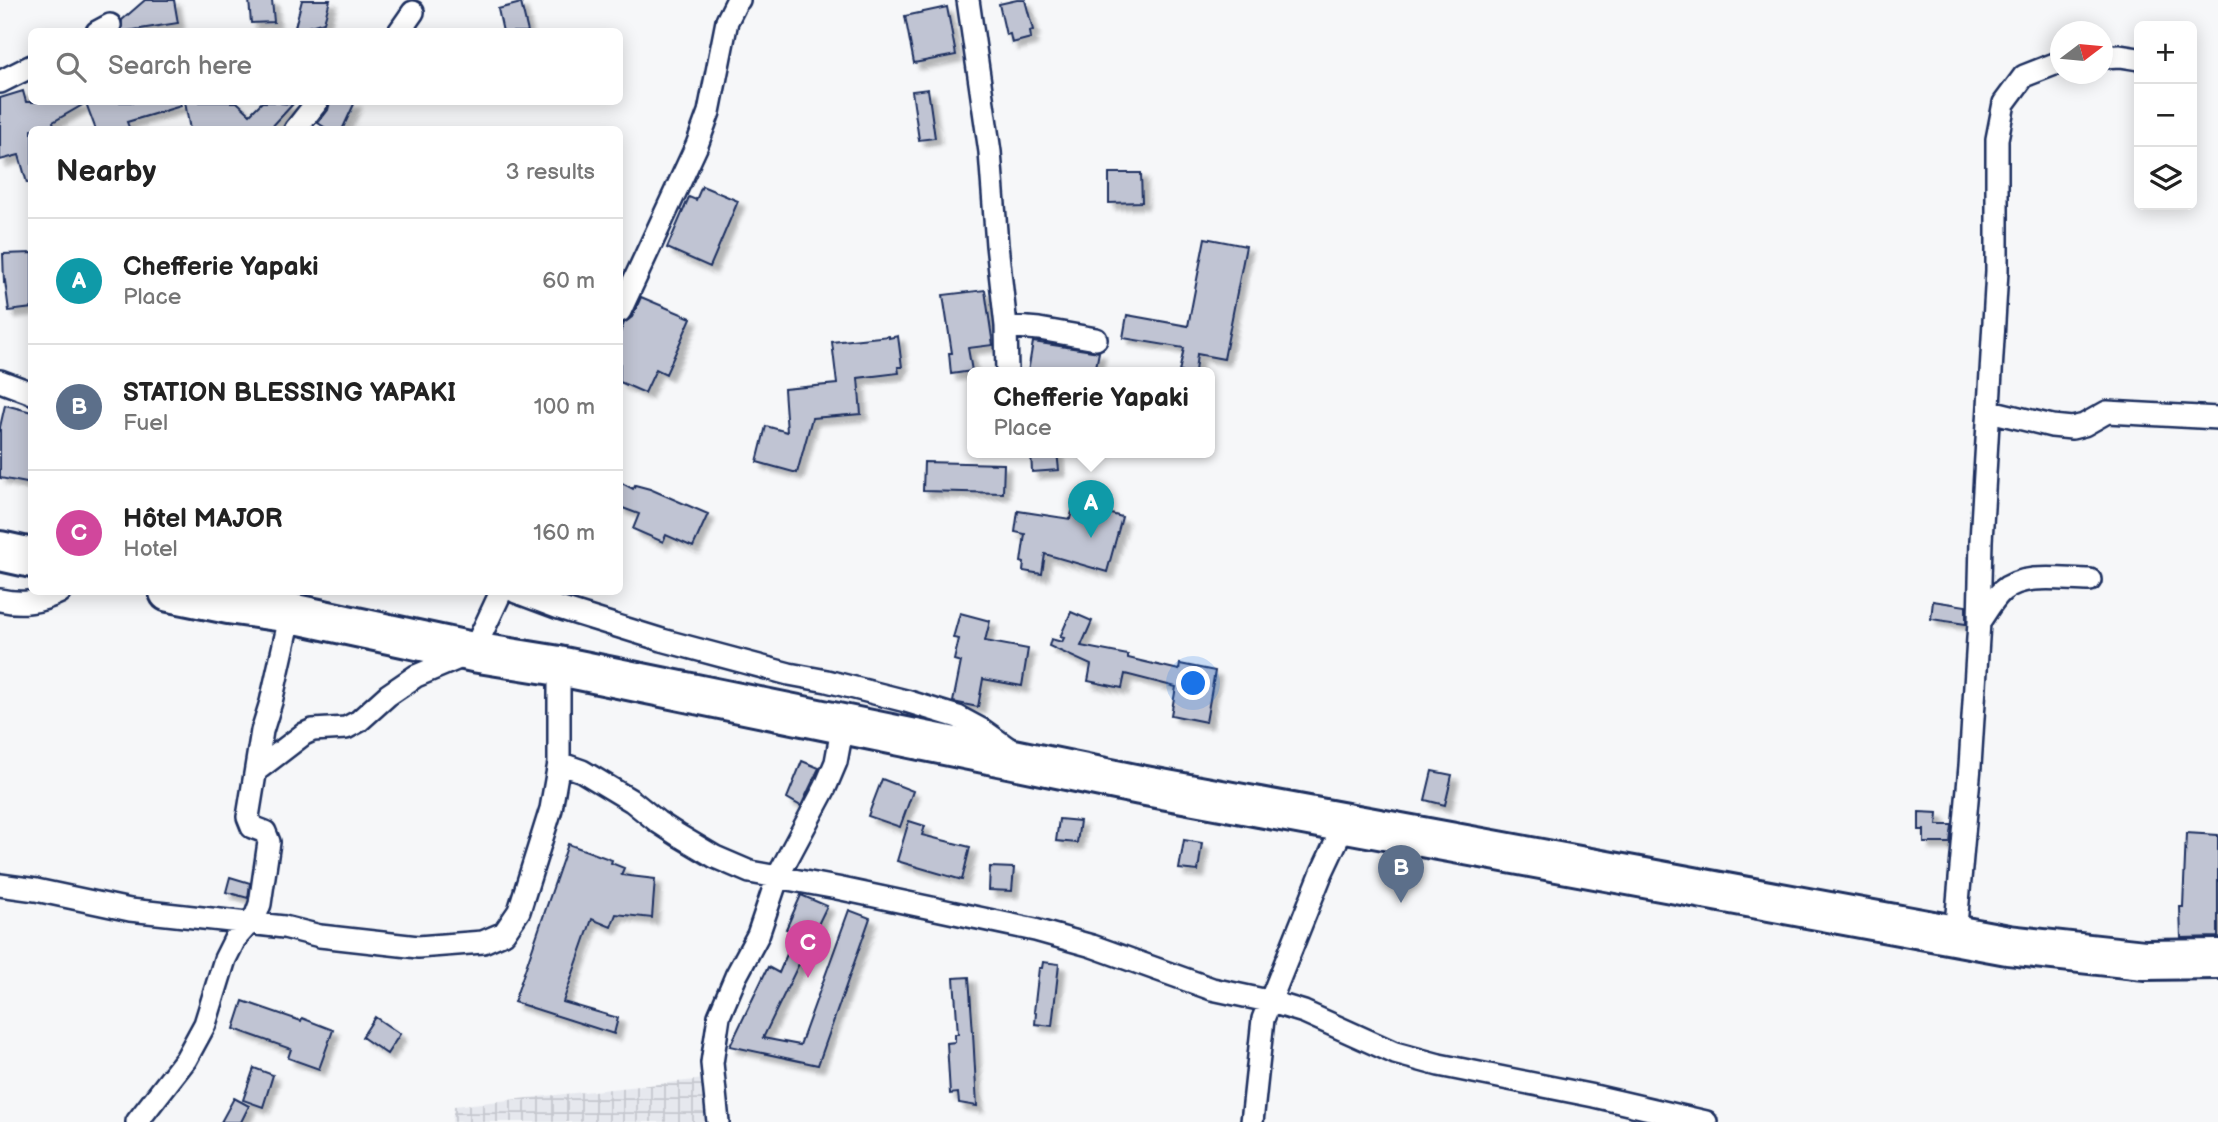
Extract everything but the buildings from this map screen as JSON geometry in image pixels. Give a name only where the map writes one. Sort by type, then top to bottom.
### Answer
[{"type":"highway","points":[[0,551],[28,557]]},
{"type":"highway","points":[[184,595],[291,613],[472,652],[559,666],[1151,787],[1955,936],[2008,945],[2144,960],[2218,958]]},
{"type":"street","points":[[623,304],[709,112],[727,21],[739,0]]},
{"type":"street","points":[[968,0],[990,152],[1006,326],[1007,367]]},
{"type":"street","points":[[401,28],[413,12]]},
{"type":"street","points":[[2113,56],[2134,59]]},
{"type":"street","points":[[1955,936],[1979,622],[1981,541],[1997,271],[1997,139],[2004,103],[2024,76],[2050,66]]},
{"type":"street","points":[[0,82],[28,68]]},
{"type":"street","points":[[298,126],[315,105]]},
{"type":"street","points":[[1006,326],[1097,339]]},
{"type":"street","points":[[0,381],[28,392]]},
{"type":"street","points":[[1990,411],[2052,426],[2072,428],[2084,425],[2107,412],[2218,418]]},
{"type":"street","points":[[1979,622],[2001,592],[2010,585],[2025,580],[2090,580]]},
{"type":"street","points":[[0,600],[15,604],[44,600],[54,595]]},
{"type":"street","points":[[257,770],[304,734],[313,730],[346,728],[359,721],[388,695],[416,676],[472,652],[500,595]]},
{"type":"street","points":[[524,595],[662,640],[789,674],[906,701],[958,717],[1025,761]]},
{"type":"street","points":[[137,1122],[186,1059],[205,1024],[225,959],[235,939],[256,915],[260,904],[269,842],[265,832],[252,827],[249,822],[262,731],[291,613]]},
{"type":"street","points":[[0,886],[36,890],[131,910],[284,927],[320,936],[418,947],[482,942],[504,933],[519,911],[551,809],[559,763],[559,666]]},
{"type":"street","points":[[718,1122],[712,1063],[719,1016],[758,935],[778,876],[836,762],[842,724]]},
{"type":"street","points":[[559,763],[582,771],[632,801],[678,835],[715,857],[750,872],[1035,930],[1092,946],[1212,989],[1304,1012],[1395,1053],[1439,1065],[1706,1122]]},
{"type":"street","points":[[1252,1122],[1261,1028],[1268,1001],[1345,823]]},
{"type":"shaded area","points":[[714,1078],[711,1122],[452,1122],[454,1106]]},
{"type":"place","name":"Chefferie Yapaki","points":[[1091,538]]},
{"type":"place","name":"STATION BLESSING YAPAKI","points":[[1401,903]]},
{"type":"place","name":"Hôtel MAJOR","points":[[808,978]]}]
